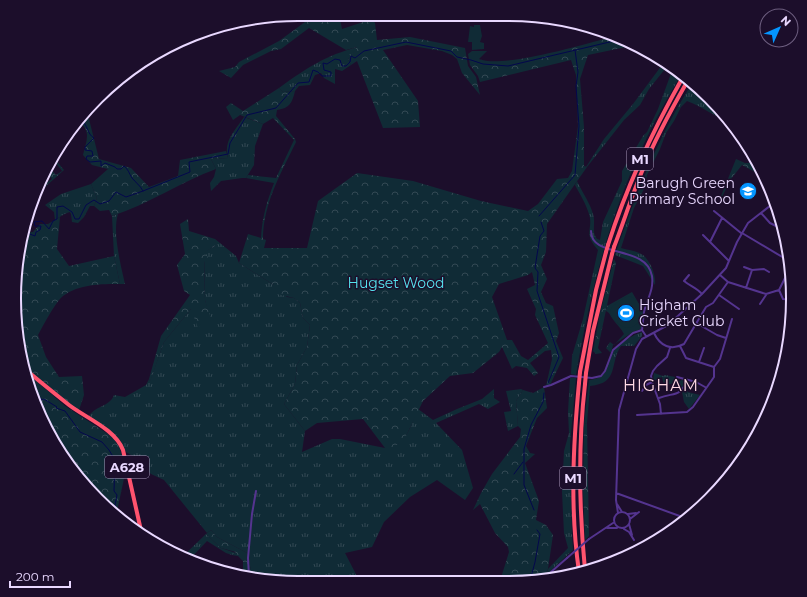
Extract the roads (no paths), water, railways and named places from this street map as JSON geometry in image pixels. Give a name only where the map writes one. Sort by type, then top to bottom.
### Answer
[{"type":"highway","name":"M1","points":[[579,567],[573,509],[575,426],[580,372],[596,290],[608,245],[633,175],[648,143],[681,82]]},
{"type":"highway","name":"M1","points":[[585,565],[580,504],[580,466],[586,373],[595,324],[612,254],[628,207],[643,168],[685,85]]},
{"type":"highway","name":"A628","points":[[31,374],[86,417],[108,430],[121,445],[140,526]]},
{"type":"street","points":[[618,513],[616,493],[619,410],[636,348],[646,336],[654,333],[675,319],[720,275],[730,261],[734,247],[748,224],[770,206]]},
{"type":"street","points":[[714,211],[742,233],[783,258]]},
{"type":"street","points":[[761,213],[770,223],[777,226]]},
{"type":"street","points":[[710,242],[722,218]]},
{"type":"street","points":[[591,231],[591,236],[596,244],[639,258],[648,267],[652,275],[653,286],[644,313],[642,330],[646,336]]},
{"type":"street","points":[[703,235],[730,261]]},
{"type":"street","points":[[744,267],[752,270],[764,269],[769,272]]},
{"type":"street","points":[[746,288],[752,270]]},
{"type":"street","points":[[720,275],[728,282],[766,294],[779,290],[785,278]]},
{"type":"street","points":[[688,276],[684,281],[702,294]]},
{"type":"street","points":[[654,333],[663,345],[670,348],[680,346],[687,341],[698,324],[706,307],[713,303],[728,282]]},
{"type":"street","points":[[779,290],[783,299],[786,299]]},
{"type":"street","points":[[760,304],[766,294]]},
{"type":"street","points":[[719,295],[739,309]]},
{"type":"street","points":[[637,415],[687,412],[693,407],[714,377],[714,367],[720,359],[732,319]]},
{"type":"street","points":[[698,324],[717,335],[726,338]]},
{"type":"street","points":[[544,387],[572,376],[592,378],[601,376],[605,371],[613,350],[633,333],[642,330]]},
{"type":"street","points":[[680,346],[686,358],[714,367]]},
{"type":"street","points":[[661,414],[651,376],[653,370],[667,357],[670,348]]},
{"type":"street","points":[[699,362],[704,348]]},
{"type":"street","points":[[677,377],[699,383],[706,387]]},
{"type":"street","points":[[658,398],[684,389],[687,380]]},
{"type":"street","points":[[642,391],[646,385],[652,382]]},
{"type":"street","points":[[249,572],[248,558],[252,514],[256,491]]},
{"type":"street","points":[[616,493],[680,516]]},
{"type":"street","points":[[616,501],[622,512]]},
{"type":"street","points":[[618,528],[614,522],[614,516],[618,513],[622,512],[628,514],[639,512],[630,519]]},
{"type":"street","points":[[602,529],[622,529],[629,532],[634,540],[629,524],[630,519],[628,514]]},
{"type":"street","points":[[550,573],[589,539],[614,522]]},
{"type":"street","points":[[622,529],[629,524]]},
{"type":"waterway","points":[[28,234],[35,236],[36,232],[40,230],[41,226],[35,226],[34,222],[42,221],[49,229],[53,221],[57,219],[57,207],[63,206],[72,212],[75,219],[79,219],[86,205],[94,200],[100,204],[109,201],[116,192],[126,197],[190,172],[189,162],[228,154],[230,143],[247,115],[276,108],[298,83],[309,82],[313,70],[322,76],[331,76],[331,72],[324,70],[323,63],[327,64],[335,59],[340,60],[342,66],[346,66],[350,62],[351,56],[355,58],[364,51],[406,42],[451,51],[457,57],[483,64],[508,66],[613,41]]},
{"type":"waterway","points":[[539,216],[575,175],[579,126],[576,86],[578,72],[575,50]]},
{"type":"waterway","points":[[84,123],[94,138],[85,147],[85,150],[92,151],[93,156],[87,156],[86,159],[90,162],[101,161],[101,166],[105,163],[117,169],[121,169],[124,166],[143,191]]},
{"type":"waterway","points":[[541,222],[544,231],[540,236],[535,268],[538,272],[537,291],[559,357],[548,383]]},
{"type":"waterway","points":[[534,510],[524,485],[524,449],[531,425],[543,402],[544,393]]},
{"type":"waterway","points":[[39,397],[42,400],[44,399],[57,407],[56,408],[65,411],[80,432],[102,442],[109,450],[115,460],[114,491],[117,495],[115,506]]},
{"type":"waterway","points":[[514,474],[523,462]]},
{"type":"waterway","points":[[532,575],[540,534],[537,530]]},
{"type":"place","name":"Barugh Green Primary School","points":[[748,191]]},
{"type":"place","name":"Higham Cricket Club","points":[[626,313]]},
{"type":"district","name":"HIGHAM","points":[[661,385]]},
{"type":"park label","name":"Hugset Wood","points":[[396,283]]}]
